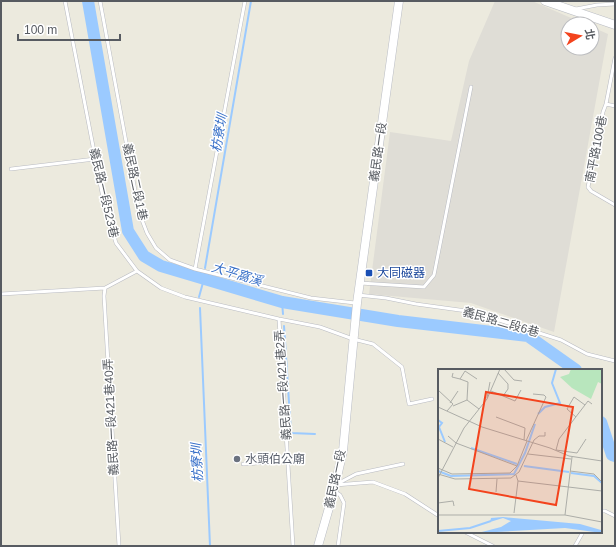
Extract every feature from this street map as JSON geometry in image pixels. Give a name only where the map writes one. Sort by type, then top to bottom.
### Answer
[{"type":"street","name":"義民路一段","points":[[318,546],[335,488],[342,451],[360,283],[399,1]]},
{"type":"street","points":[[545,1],[615,25]]},
{"type":"lane","name":"義民路一段523巷","points":[[65,1],[103,198],[116,243],[137,271],[161,288],[185,297],[320,327],[353,339],[373,344],[402,367],[409,404],[432,400]]},
{"type":"lane","name":"義民路二段1巷","points":[[100,1],[139,212],[147,232],[156,248],[170,260],[194,269],[311,298],[358,299]]},
{"type":"lane","points":[[194,269],[245,1]]},
{"type":"lane","points":[[570,10],[597,5],[615,4]]},
{"type":"lane","name":"南平路100巷","points":[[615,58],[588,186],[591,191],[615,205]]},
{"type":"lane","points":[[360,283],[424,287],[434,275],[471,87]]},
{"type":"lane","name":"南平路100巷","points":[[606,104],[615,106]]},
{"type":"lane","points":[[11,169],[95,159]]},
{"type":"lane","points":[[1,294],[105,288],[137,271]]},
{"type":"lane","name":"義民路一段421巷40弄","points":[[105,288],[119,546]]},
{"type":"lane","name":"義民路二段6巷","points":[[358,299],[386,298],[416,304],[474,312],[561,340],[587,354],[615,361]]},
{"type":"lane","name":"義民路一段421巷2弄","points":[[279,319],[293,546]]},
{"type":"lane","points":[[243,464],[288,461]]},
{"type":"lane","points":[[335,488],[356,474],[403,464]]},
{"type":"lane","points":[[335,488],[373,482],[405,494],[438,515]]},
{"type":"lane","points":[[335,488],[344,503],[338,546]]},
{"type":"lane","points":[[602,511],[606,511],[615,516]]},
{"type":"lane","points":[[467,533],[493,546]]},
{"type":"lane","points":[[576,546],[582,533]]},
{"type":"shaded area","points":[[495,1],[532,1],[567,16],[560,16],[560,56],[600,56],[600,30],[608,34],[554,332],[471,303],[369,294],[390,132],[451,141],[469,61]]},
{"type":"waterway","name":"大平窩溪","points":[[88,1],[128,231],[144,256],[161,266],[282,302],[398,321],[528,336],[575,369]]},
{"type":"waterway","name":"枋寮圳","points":[[205,268],[251,1]]},
{"type":"waterway","points":[[199,297],[204,279]]},
{"type":"waterway","points":[[282,302],[283,314]]},
{"type":"waterway","name":"枋寮圳","points":[[200,308],[210,546]]},
{"type":"waterway","points":[[284,326],[291,433],[315,434]]},
{"type":"waterway","name":"大平窩溪","points":[[602,425],[612,455],[615,456]]},
{"type":"place","name":"大同磁器","points":[[369,273]]},
{"type":"place","name":"水頭伯公廟","points":[[237,459]]}]
